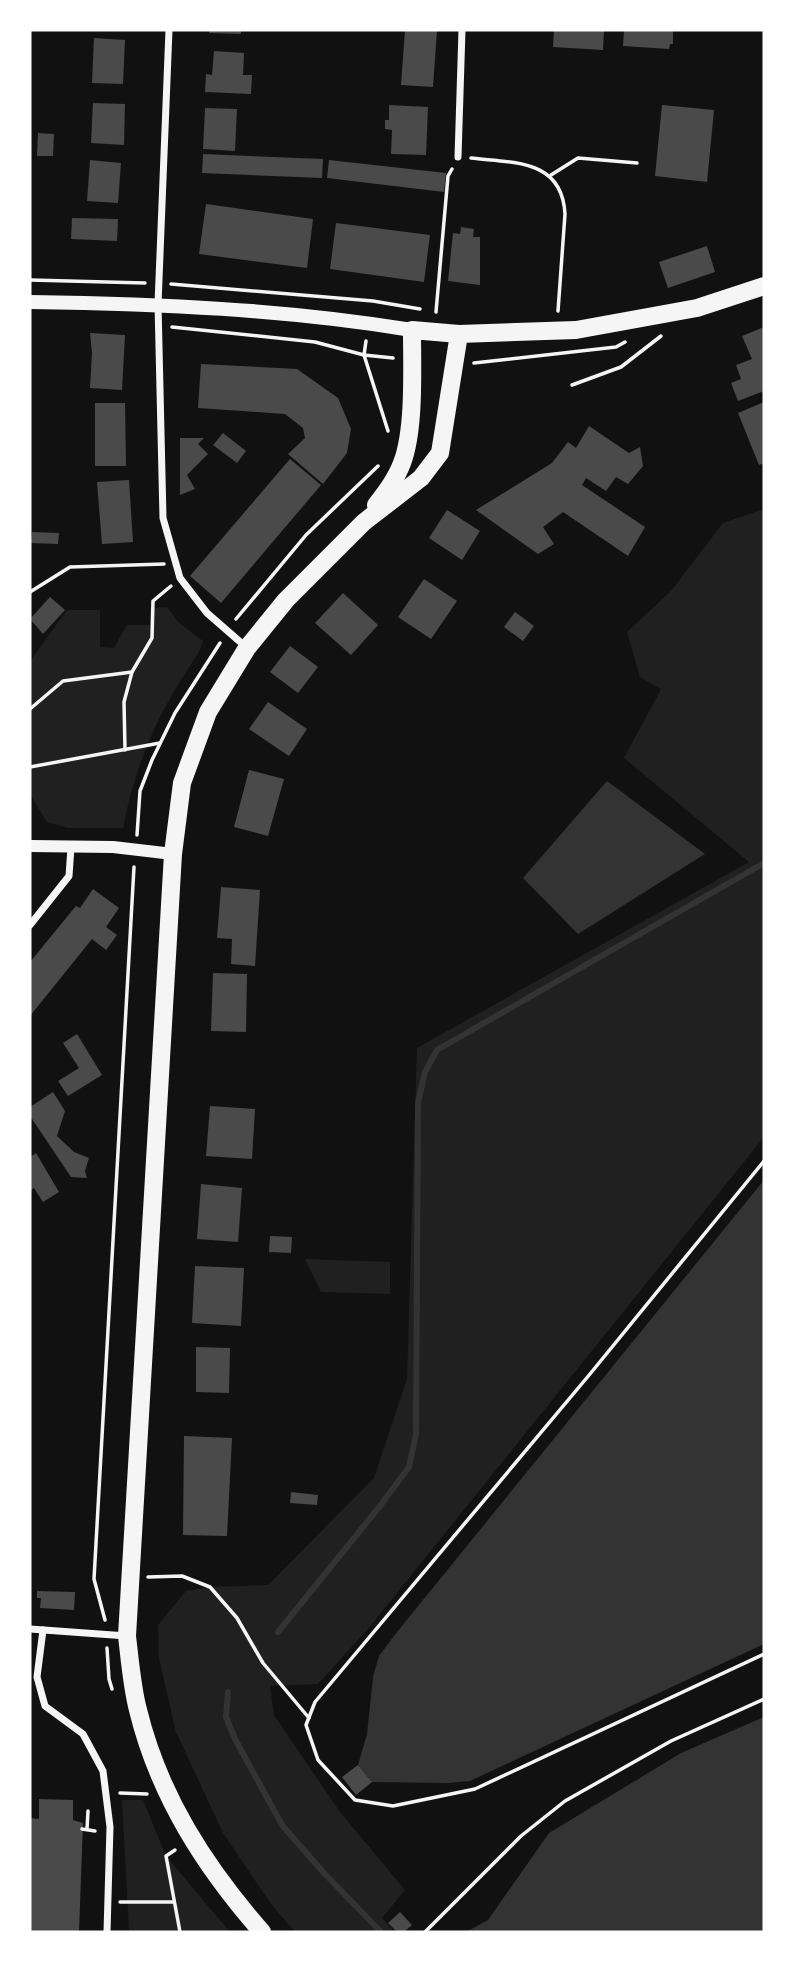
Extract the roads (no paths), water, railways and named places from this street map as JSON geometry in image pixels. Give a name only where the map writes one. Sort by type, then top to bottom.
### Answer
[{"type":"main road","points":[[30,302],[158,304],[254,310],[459,334],[576,330],[697,308],[764,286]]},
{"type":"main road","points":[[262,1932],[226,1891],[201,1855],[164,1787],[138,1710],[127,1636],[173,854],[182,783],[208,712],[247,648],[286,600],[363,522],[393,482],[403,460],[408,434],[412,330]]},
{"type":"main road","points":[[363,522],[421,478],[440,453],[459,334]]},
{"type":"street","points":[[169,30],[158,304],[163,518],[180,578],[207,613],[247,648]]},
{"type":"street","points":[[458,157],[462,30]]},
{"type":"street","points":[[30,846],[113,847],[173,854]]},
{"type":"street","points":[[30,925],[69,876],[71,847]]},
{"type":"street","points":[[30,1629],[127,1636]]},
{"type":"street","points":[[43,1630],[37,1677],[45,1706],[83,1734],[103,1771],[110,1827],[107,1932]]},
{"type":"waterway","points":[[278,1632],[409,1467],[416,1434],[418,1103],[425,1072],[437,1050],[764,863]]},
{"type":"waterway","points":[[228,1692],[226,1717],[235,1739],[282,1825],[381,1932]]}]
